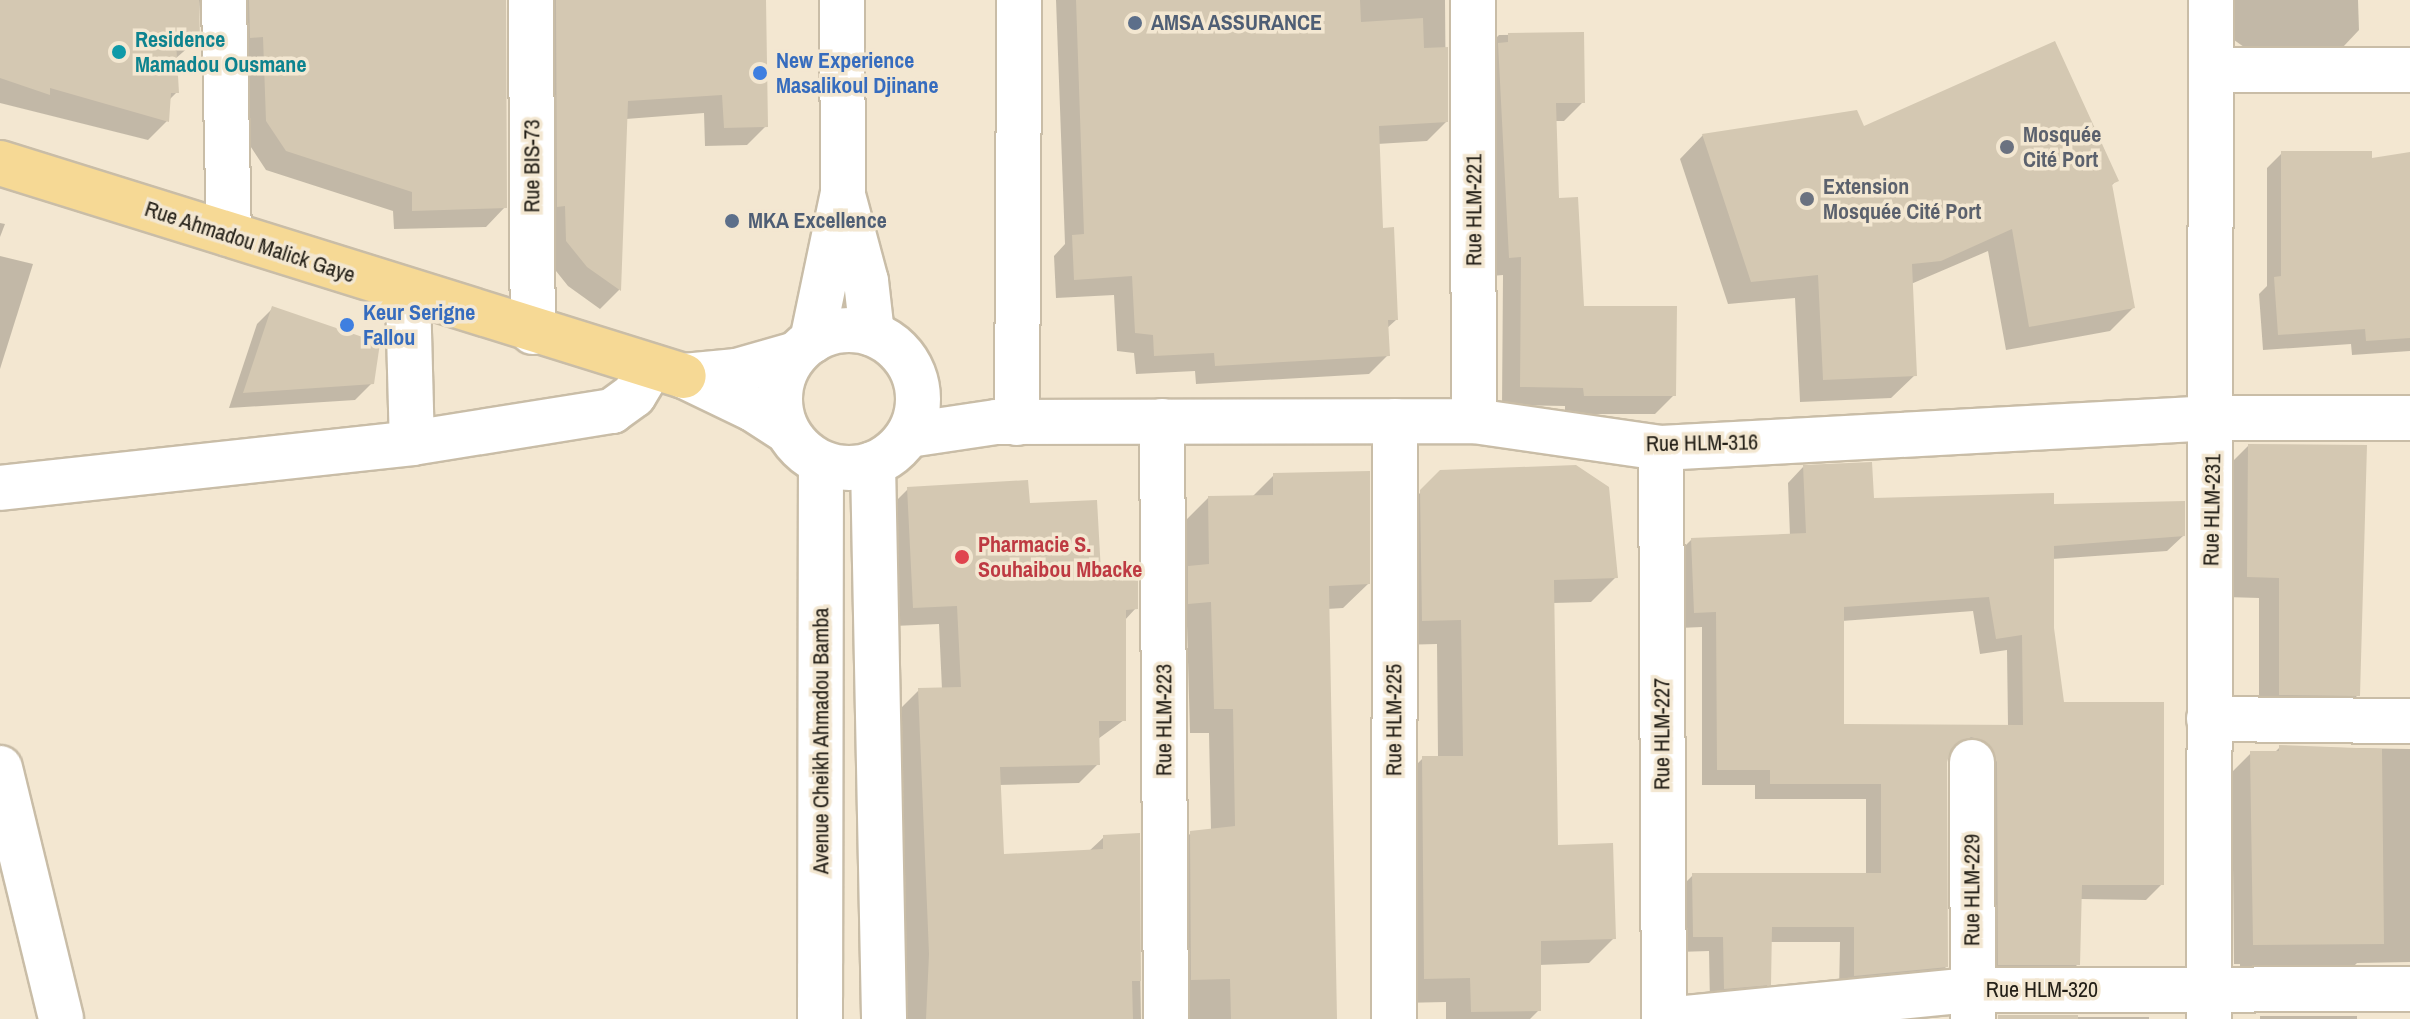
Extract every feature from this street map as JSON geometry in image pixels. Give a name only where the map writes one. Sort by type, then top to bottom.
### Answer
[{"type":"main road","name":"Rue Ahmadou Malick Gaye","points":[[0,163],[229,234],[408,294],[668,372]]},
{"type":"street","points":[[224,0],[229,234]]},
{"type":"street","name":"Rue BIS-73","points":[[531,0],[533,332]]},
{"type":"street","points":[[842,0],[843,193],[866,281],[872,334]]},
{"type":"street","points":[[1006,423],[1019,0]]},
{"type":"street","name":"Rue HLM-221","points":[[1473,0],[1474,421]]},
{"type":"street","name":"Rue HLM-231","points":[[2209,1004],[2213,418],[2211,0]]},
{"type":"street","points":[[2211,70],[2410,70]]},
{"type":"street","points":[[804,347],[830,333],[872,334],[905,358],[914,416],[894,452],[873,464],[838,468],[821,463],[795,444],[787,431],[780,391],[804,347],[843,193]]},
{"type":"street","points":[[408,294],[412,443]]},
{"type":"street","name":"Rue Ahmadou Malick Gaye","points":[[668,372],[737,371],[804,347]]},
{"type":"street","points":[[0,488],[412,443],[612,411],[668,372]]},
{"type":"street","name":"Rue Ahmadou Malick Gaye","points":[[668,372],[787,431]]},
{"type":"street","name":"Rue HLM-316","points":[[914,416],[1006,423],[1474,421],[1661,448],[2213,418],[2410,418]]},
{"type":"street","name":"Rue HLM-223","points":[[1162,421],[1166,1019]]},
{"type":"street","name":"Rue HLM-225","points":[[1394,1019],[1395,421]]},
{"type":"street","name":"Rue HLM-227","points":[[1661,448],[1664,1019]]},
{"type":"street","name":"Avenue Cheikh Ahmadou Bamba","points":[[820,1019],[821,463]]},
{"type":"street","points":[[873,464],[884,1019]]},
{"type":"street","points":[[2209,719],[2410,721]]},
{"type":"street","name":"Rue HLM-229","points":[[1972,762],[1973,1005]]},
{"type":"street","points":[[0,768],[61,1019]]},
{"type":"street","name":"Rue HLM-320","points":[[1675,1019],[1973,1005],[2209,1004],[2410,989]]},
{"type":"building","name":"Residence Mamadou Ousmane","points":[[0,0],[199,0],[200,40],[176,41],[179,93],[171,93],[169,122],[50,88],[50,95],[0,78]]},
{"type":"building","points":[[249,0],[506,0],[507,208],[412,211],[412,192],[286,151],[266,121],[263,37],[250,38]]},
{"type":"building","points":[[556,0],[766,0],[768,127],[724,128],[722,95],[628,101],[621,291],[587,267],[566,241],[565,206],[557,207]]},
{"type":"building","points":[[1076,0],[1360,0],[1361,22],[1423,18],[1424,48],[1448,47],[1448,122],[1379,126],[1383,228],[1394,227],[1398,320],[1388,320],[1390,356],[1215,366],[1214,353],[1154,356],[1153,335],[1135,333],[1132,276],[1074,280],[1072,235],[1084,234]]},
{"type":"building","points":[[1584,32],[1585,103],[1556,103],[1559,198],[1578,197],[1584,306],[1677,306],[1676,396],[1584,396],[1583,388],[1520,387],[1521,257],[1509,258],[1498,43],[1508,42],[1508,33]]},
{"type":"building","points":[[2055,41],[2119,181],[2112,184],[2135,308],[2029,327],[2012,229],[1941,261],[1912,264],[1917,376],[1823,380],[1818,275],[1751,282],[1702,134],[1857,110],[1864,126]]},
{"type":"building","points":[[2281,151],[2372,151],[2372,158],[2410,152],[2410,338],[2366,341],[2365,329],[2278,335],[2274,277],[2281,276]]},
{"type":"building","points":[[272,306],[380,343],[374,384],[243,393]]},
{"type":"building","points":[[2248,444],[2367,445],[2360,696],[2279,695],[2279,578],[2247,577]]},
{"type":"building","points":[[1872,462],[1874,498],[2054,493],[2054,504],[2185,501],[2185,536],[2054,546],[2054,628],[2064,702],[2164,702],[2164,885],[2082,885],[2080,965],[1998,965],[1997,762],[1985,741],[1971,737],[1951,749],[1947,762],[1948,967],[1854,976],[1854,927],[1772,927],[1771,985],[1724,989],[1723,937],[1693,937],[1692,873],[1881,873],[1881,784],[1770,784],[1770,770],[1717,770],[1716,612],[1694,613],[1691,538],[1806,533],[1803,465]],"holes":[[[1989,597],[1996,639],[2022,635],[2023,725],[1844,724],[1844,607]]]},
{"type":"building","points":[[1576,465],[1609,487],[1618,578],[1554,580],[1558,845],[1613,843],[1616,939],[1541,941],[1541,1011],[1471,1012],[1470,978],[1424,979],[1422,756],[1463,756],[1461,620],[1422,621],[1420,490],[1440,470]]},
{"type":"building","points":[[1370,471],[1370,584],[1329,586],[1337,1019],[1231,1019],[1230,979],[1191,980],[1190,831],[1235,826],[1233,709],[1214,709],[1211,602],[1188,604],[1188,566],[1209,564],[1208,496],[1273,495],[1273,473]]},
{"type":"building","points":[[1028,480],[1030,503],[1097,500],[1101,572],[1138,569],[1138,609],[1126,610],[1126,721],[1099,721],[1100,765],[1000,767],[1004,854],[1103,849],[1103,835],[1140,833],[1141,981],[1132,981],[1133,1019],[926,1019],[929,954],[918,688],[961,687],[957,606],[913,608],[907,487]]},
{"type":"building","points":[[2279,745],[2382,749],[2384,944],[2253,945],[2250,751],[2279,751]]},
{"type":"building","points":[[1998,1015],[2078,1015],[2078,1019],[1998,1019]]},
{"type":"place","name":"AMSA ASSURANCE","points":[[1135,23]]},
{"type":"place","name":"Residence Mamadou Ousmane","points":[[119,52]]},
{"type":"place","name":"New Experience Masalikoul Djinane","points":[[760,73]]},
{"type":"place","name":"Mosquée Cité Port","points":[[2007,147]]},
{"type":"place","name":"Extension Mosquée Cité Port","points":[[1807,199]]},
{"type":"place","name":"MKA Excellence","points":[[732,221]]},
{"type":"place","name":"Keur Serigne Fallou","points":[[347,325]]},
{"type":"place","name":"Pharmacie S. Souhaibou Mbacke","points":[[962,557]]}]
